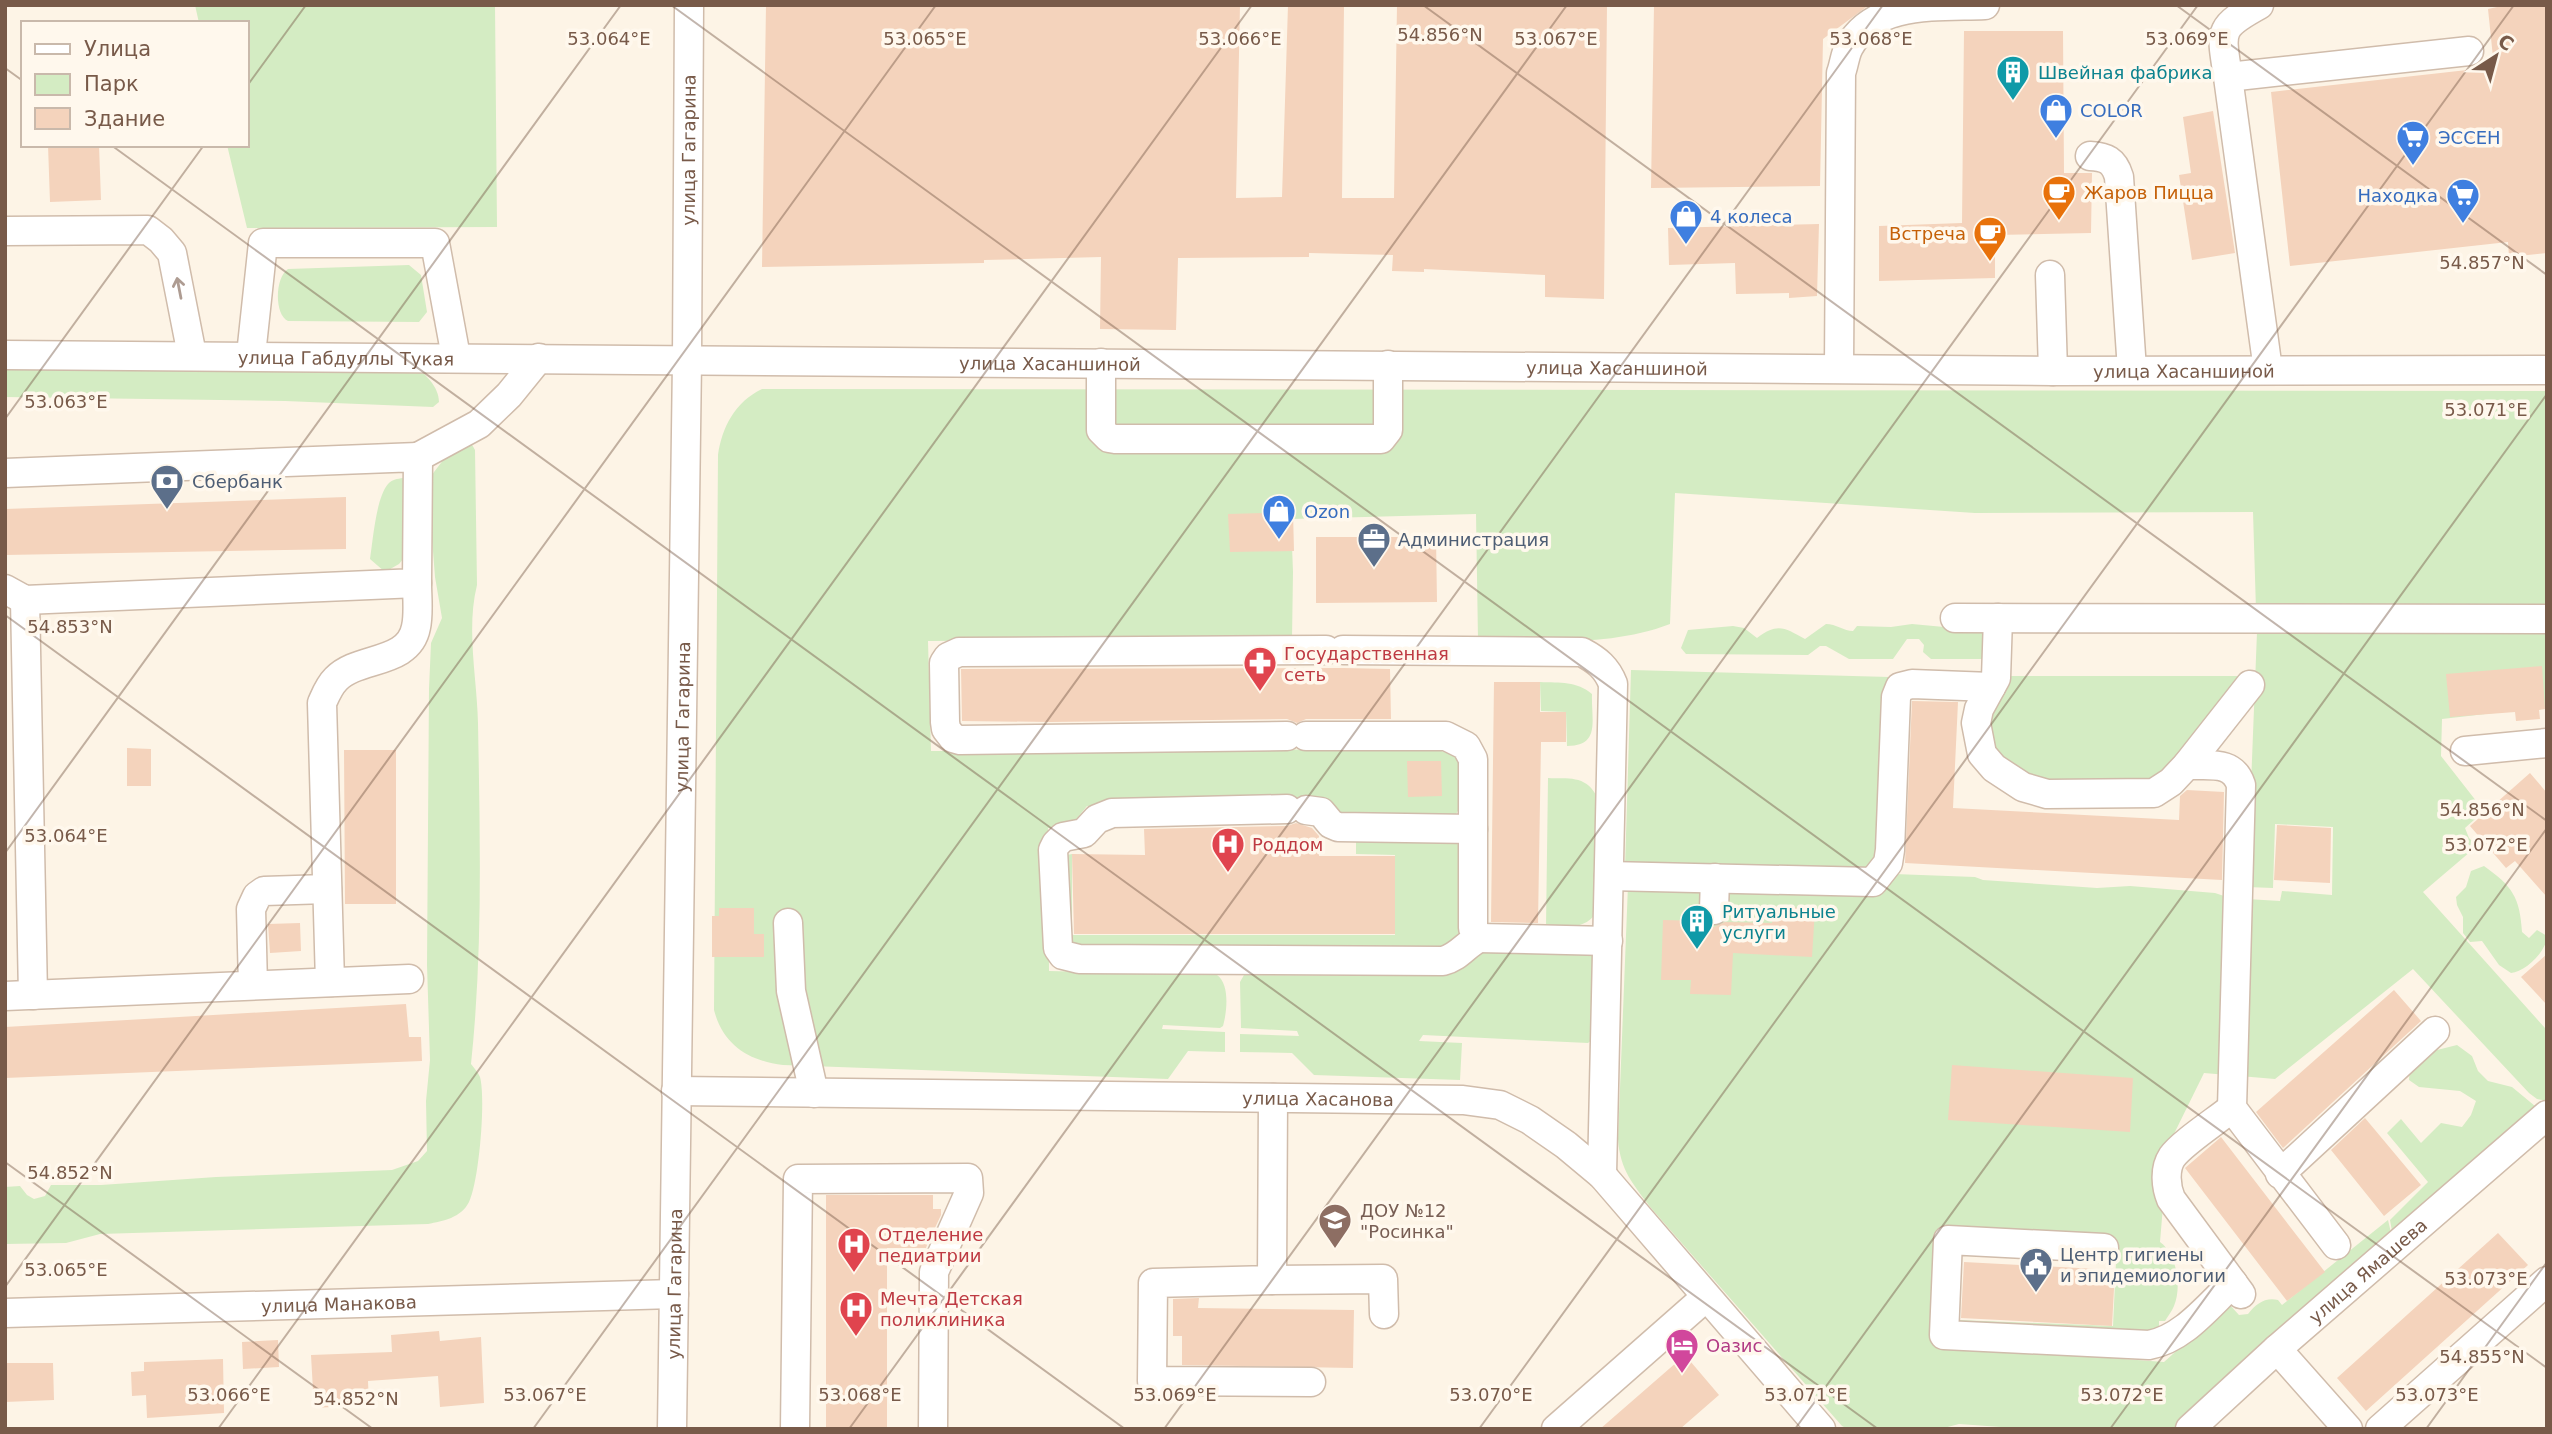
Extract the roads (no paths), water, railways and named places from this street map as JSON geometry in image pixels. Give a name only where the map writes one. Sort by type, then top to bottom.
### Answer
[{"type":"street","name":"улица Гагарина","points":[[671,1429],[687,361],[689,5]]},
{"type":"street","points":[[1839,368],[1841,73],[1849,46],[1868,23],[1891,10],[1985,5]]},
{"type":"street","points":[[2259,5],[2227,26],[2223,43],[2268,370]]},
{"type":"street","points":[[2228,77],[2469,51]]},
{"type":"street","points":[[2090,156],[2110,160],[2119,177],[2132,370]]},
{"type":"street","points":[[5,231],[148,230],[172,253],[192,355]]},
{"type":"street","points":[[251,355],[263,243],[435,243],[456,357]]},
{"type":"street","points":[[2050,275],[2053,371]]},
{"type":"street","name":"улица Габдуллы Тукая","points":[[5,355],[251,355],[687,361]]},
{"type":"street","points":[[5,473],[418,457],[479,424],[509,395],[539,358]]},
{"type":"street","name":"улица Хасаншиной","points":[[687,361],[2053,371],[2547,370]]},
{"type":"street","points":[[1101,363],[1101,429],[1109,438],[1115,439],[1381,439],[1388,430],[1388,365]]},
{"type":"street","points":[[330,982],[322,703],[337,677],[402,650],[411,640],[416,627],[418,457]]},
{"type":"street","points":[[33,995],[15,595],[417,583]]},
{"type":"street","points":[[1955,618],[2547,619]]},
{"type":"street","points":[[1998,618],[1996,678],[1979,709],[1976,723],[1982,754],[1994,768],[2023,787],[2047,794],[2154,793],[2171,782],[2187,765],[2250,685]]},
{"type":"street","points":[[1479,938],[1473,928],[1473,759],[1466,746],[1458,740],[1446,736],[960,740],[953,738],[946,729],[944,663],[959,652],[1335,650],[1582,652],[1603,665],[1613,684],[1602,1175]]},
{"type":"street","points":[[1609,876],[1873,882],[1888,863],[1890,850],[1897,692],[1900,687],[1912,684],[1991,687]]},
{"type":"street","points":[[2465,751],[2547,743]]},
{"type":"street","points":[[2187,765],[2230,768],[2238,774],[2241,785],[2232,1108],[2336,1245]]},
{"type":"street","points":[[1473,829],[1338,827],[1331,824],[1321,812],[1297,809],[1112,813],[1097,819],[1084,833],[1063,837],[1053,850],[1058,948],[1063,955],[1079,960],[1443,961],[1454,958],[1469,943],[1479,938],[1608,941]]},
{"type":"street","points":[[1714,910],[1715,878]]},
{"type":"street","points":[[253,985],[251,909],[257,896],[264,891],[327,888]]},
{"type":"street","points":[[788,923],[790,991],[814,1093]]},
{"type":"street","points":[[5,996],[409,979]]},
{"type":"street","points":[[2280,1174],[2435,1031]]},
{"type":"street","name":"улица Хасанова","points":[[676,1091],[1462,1100],[1500,1105],[1542,1128],[1602,1175],[1821,1429]]},
{"type":"street","points":[[1272,1280],[1273,1098]]},
{"type":"street","points":[[2104,1248],[1948,1240],[1944,1335],[2149,1345],[2162,1343],[2237,1288],[2171,1199],[2166,1182],[2173,1156],[2232,1108]]},
{"type":"street","name":"улица Ямашева","points":[[2190,1429],[2277,1349],[2547,1115]]},
{"type":"street","points":[[795,1429],[798,1179],[968,1178],[969,1193],[934,1272],[933,1429]]},
{"type":"street","points":[[1311,1382],[1152,1381],[1153,1283],[1383,1279],[1384,1314]]},
{"type":"street","points":[[2380,1429],[2547,1281]]},
{"type":"street","name":"улица Манакова","points":[[5,1313],[674,1294]]},
{"type":"street","points":[[1556,1429],[1706,1297]]},
{"type":"street","points":[[2277,1349],[2348,1429]]},
{"type":"place","name":"Швейная фабрика","points":[[2013,102]]},
{"type":"place","name":"COLOR","points":[[2056,140]]},
{"type":"place","name":"ЭССЕН","points":[[2413,167]]},
{"type":"place","name":"Жаров Пицца","points":[[2059,222]]},
{"type":"place","name":"Находка","points":[[2463,225]]},
{"type":"place","name":"4 колеса","points":[[1686,246]]},
{"type":"place","name":"Встреча","points":[[1990,263]]},
{"type":"place","name":"Сбербанк","points":[[167,511]]},
{"type":"place","name":"Ozon","points":[[1279,541]]},
{"type":"place","name":"Администрация","points":[[1374,569]]},
{"type":"place","name":"Государственная сеть","points":[[1260,693]]},
{"type":"place","name":"Роддом","points":[[1228,874]]},
{"type":"place","name":"Ритуальные услуги","points":[[1697,951]]},
{"type":"place","name":"ДОУ №12 \"Росинка\"","points":[[1335,1250]]},
{"type":"place","name":"Отделение педиатрии","points":[[854,1274]]},
{"type":"place","name":"Центр гигиены и эпидемиологии","points":[[2036,1294]]},
{"type":"place","name":"Мечта Детская поликлиника","points":[[856,1338]]},
{"type":"place","name":"Оазис","points":[[1682,1375]]}]
